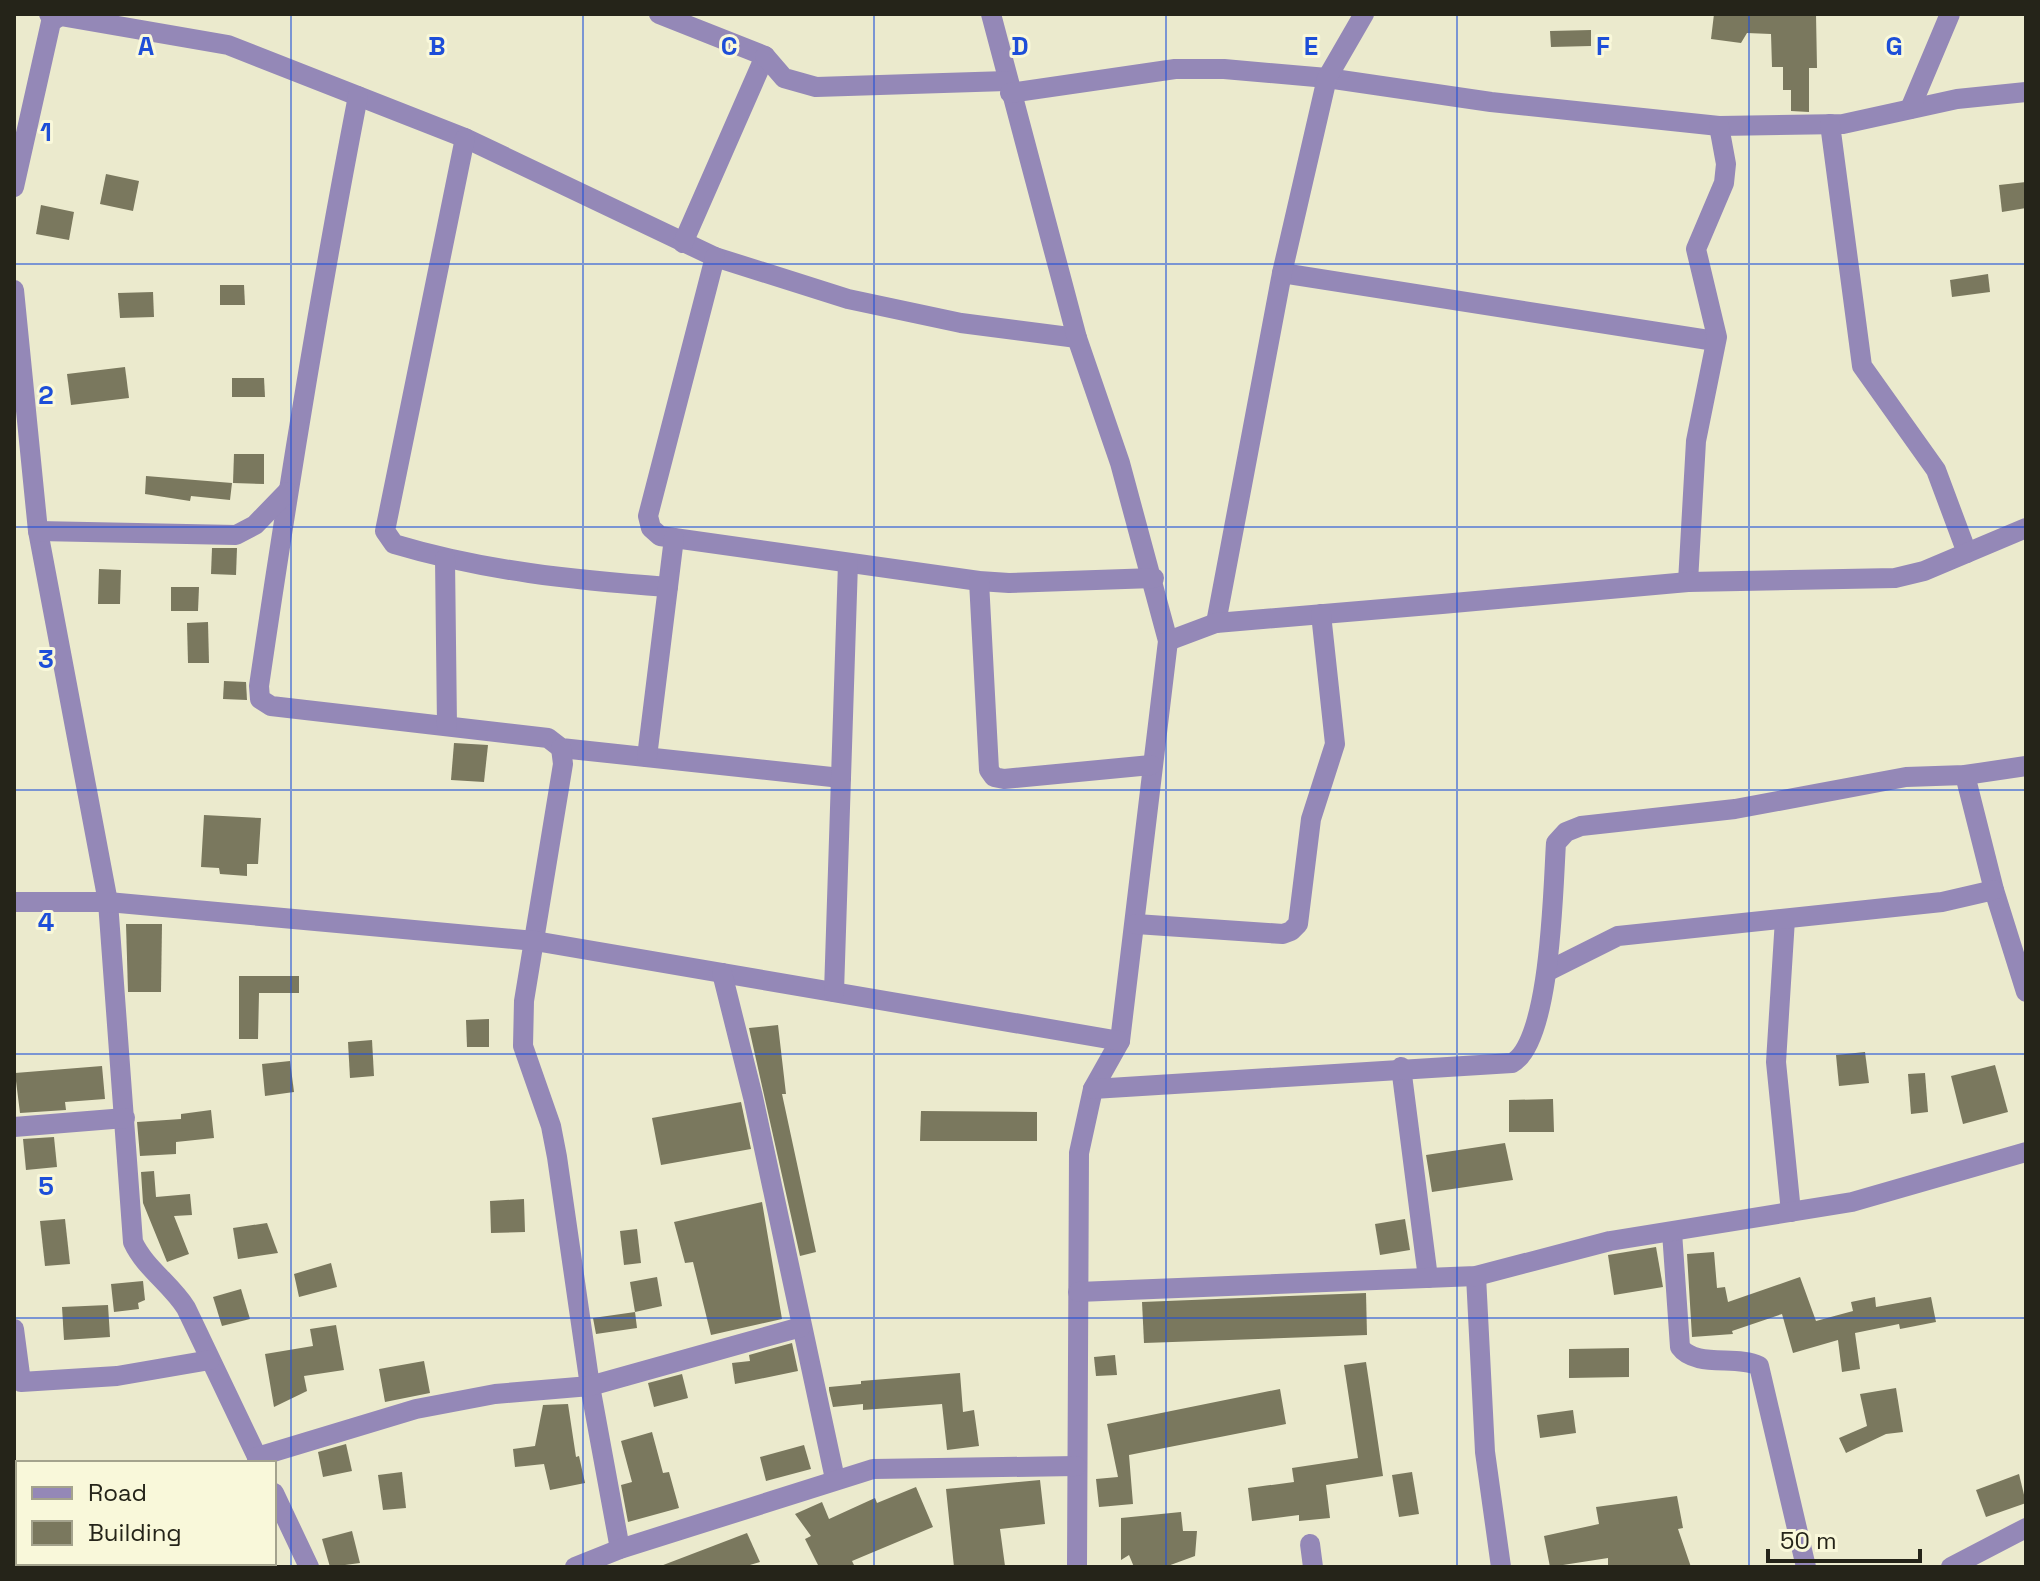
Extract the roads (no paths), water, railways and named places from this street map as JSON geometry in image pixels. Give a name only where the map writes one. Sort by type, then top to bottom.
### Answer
[{"type":"street","points":[[659,14],[765,56],[784,78],[816,87],[1008,87],[1175,69],[1327,78],[1491,102],[1719,126],[1830,124],[1957,99],[2026,92]]},
{"type":"street","points":[[991,14],[1077,338],[1120,463],[1154,578],[1168,641],[1120,1041],[1093,1089],[1079,1153],[1077,1567]]},
{"type":"street","points":[[1216,623],[1282,273],[1327,78],[1364,14]]},
{"type":"street","points":[[1910,109],[1950,14]]},
{"type":"street","points":[[14,187],[53,16],[228,45],[465,138],[715,257],[848,299],[961,323],[1077,338]]},
{"type":"street","points":[[683,243],[765,56]]},
{"type":"street","points":[[358,96],[287,492],[259,686],[260,699],[271,706],[548,738],[561,748],[841,778]]},
{"type":"street","points":[[1830,124],[1862,366],[1936,470],[1967,553]]},
{"type":"street","points":[[1688,582],[1696,441],[1717,337],[1696,249],[1724,183],[1726,164],[1719,126]]},
{"type":"street","points":[[465,138],[385,531],[394,544],[445,559],[548,578],[668,587]]},
{"type":"street","points":[[715,257],[648,516],[651,528],[660,536],[979,581],[1009,583],[1154,578]]},
{"type":"street","points":[[1282,273],[1709,343],[1715,341]]},
{"type":"street","points":[[14,290],[22,432],[108,902],[133,1242],[140,1257],[174,1289],[258,1460],[416,1409],[495,1394],[590,1386],[801,1327]]},
{"type":"street","points":[[38,531],[236,535],[255,525],[287,492]]},
{"type":"street","points":[[1168,641],[1216,623],[1688,582],[1895,578],[2026,528]]},
{"type":"street","points":[[647,757],[674,538]]},
{"type":"street","points":[[445,559],[447,726]]},
{"type":"street","points":[[834,992],[848,563]]},
{"type":"street","points":[[979,581],[989,770],[994,777],[1004,779],[1151,765]]},
{"type":"street","points":[[1136,924],[1283,934],[1298,924],[1311,819],[1335,744],[1321,614]]},
{"type":"street","points":[[561,748],[563,764],[524,1001],[523,1046],[551,1126],[557,1157],[590,1386],[620,1549]]},
{"type":"street","points":[[1093,1089],[1401,1067],[1512,1063],[1522,1057],[1548,971],[1556,843],[1566,832],[1581,826],[1735,809],[1906,777],[1965,775],[2026,766]]},
{"type":"street","points":[[1965,775],[1994,890],[2026,992]]},
{"type":"street","points":[[1548,971],[1618,936],[1942,902],[1994,890]]},
{"type":"street","points":[[14,902],[108,902],[535,941],[1120,1041]]},
{"type":"street","points":[[1785,919],[1776,1062],[1791,1212]]},
{"type":"street","points":[[722,973],[753,1097],[835,1479]]},
{"type":"street","points":[[1401,1067],[1428,1278]]},
{"type":"street","points":[[14,1127],[125,1118]]},
{"type":"street","points":[[1078,1292],[1476,1276],[1610,1241],[1852,1202],[2026,1152]]},
{"type":"street","points":[[1672,1232],[1680,1347],[1685,1354],[1694,1357],[1750,1361],[1759,1366],[1806,1567]]},
{"type":"street","points":[[1476,1276],[1485,1452],[1501,1567]]},
{"type":"street","points":[[14,1329],[21,1382],[117,1376],[210,1360]]},
{"type":"street","points":[[575,1567],[620,1549],[873,1469],[1076,1466]]},
{"type":"street","points":[[276,1502],[283,1532],[309,1567]]},
{"type":"street","points":[[1951,1567],[2026,1528]]},
{"type":"street","points":[[1310,1544],[1313,1567]]}]
